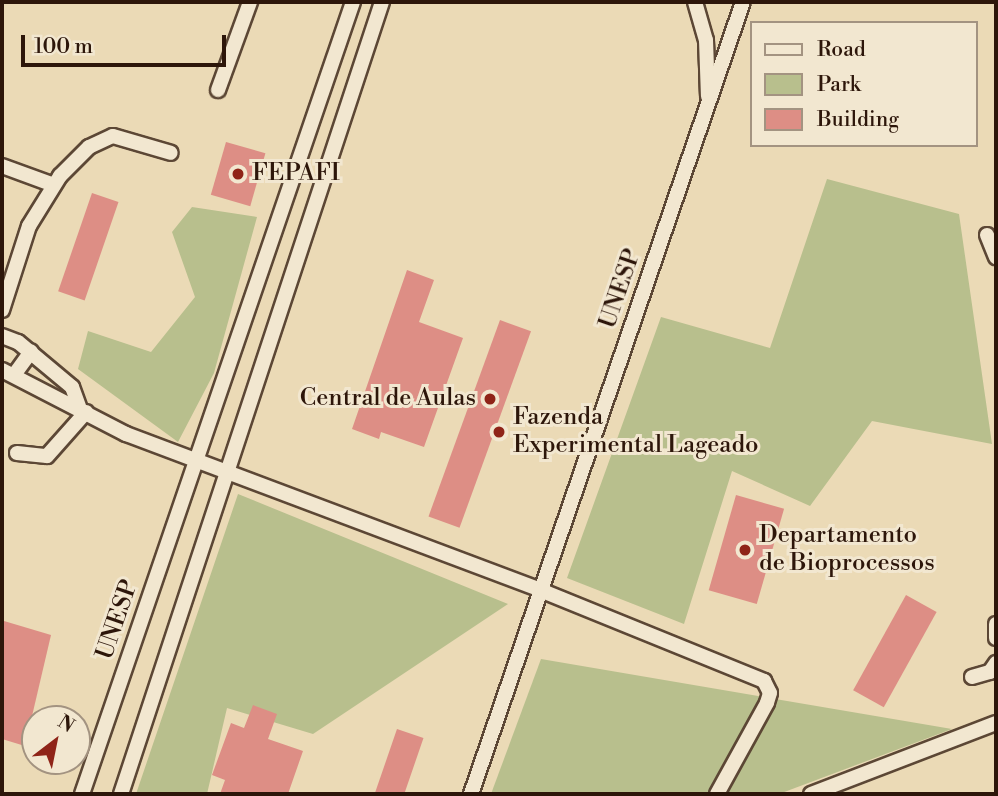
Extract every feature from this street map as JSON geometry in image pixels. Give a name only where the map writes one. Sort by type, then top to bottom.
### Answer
[{"type":"lane","points":[[218,90],[250,2]]},
{"type":"lane","name":"UNESP","points":[[82,794],[198,462],[353,2]]},
{"type":"lane","points":[[121,794],[382,2]]},
{"type":"lane","points":[[695,2],[706,40],[708,108]]},
{"type":"lane","name":"UNESP","points":[[471,794],[743,2]]},
{"type":"lane","points":[[2,310],[8,273],[29,226],[54,186],[89,147],[113,135],[171,153]]},
{"type":"lane","points":[[2,166],[54,186]]},
{"type":"lane","points":[[987,235],[996,257]]},
{"type":"lane","points":[[2,336],[31,352],[72,387],[83,410]]},
{"type":"lane","points":[[31,352],[8,372],[33,388],[83,410],[126,435],[540,590],[768,685],[767,703],[717,794]]},
{"type":"lane","points":[[33,388],[44,363]]},
{"type":"lane","points":[[16,453],[47,456],[83,410]]},
{"type":"lane","points":[[996,624],[996,638]]},
{"type":"lane","points":[[972,677],[989,672],[996,663]]},
{"type":"lane","points":[[810,794],[996,723]]},
{"type":"green space","points":[[827,179],[959,214],[992,444],[872,421],[810,506],[732,471],[684,624],[567,578],[661,317],[770,348]]},
{"type":"green space","points":[[192,207],[257,217],[214,373],[178,442],[78,369],[88,331],[151,352],[195,297],[172,232]]},
{"type":"green space","points":[[238,494],[508,604],[313,734],[227,708],[207,794],[136,794]]},
{"type":"green space","points":[[541,659],[952,729],[779,794],[491,794]]},
{"type":"building","name":"FEPAFI","points":[[226,142],[265,153],[250,206],[211,195]]},
{"type":"building","points":[[92,193],[118,202],[85,300],[58,291]]},
{"type":"building","points":[[407,270],[434,280],[419,322],[463,338],[424,447],[381,432],[379,439],[352,429]]},
{"type":"building","points":[[500,320],[531,331],[460,528],[429,516]]},
{"type":"building","name":"Departamento de Bioprocessos","points":[[736,495],[784,509],[757,604],[709,590]]},
{"type":"building","points":[[906,595],[937,612],[884,707],[853,690]]},
{"type":"building","points":[[4,621],[51,635],[35,705],[21,705],[21,745],[2,739]]},
{"type":"building","points":[[253,705],[277,714],[268,739],[303,751],[288,794],[220,794],[225,780],[212,775],[231,723],[244,728]]},
{"type":"building","points":[[397,729],[423,738],[404,794],[375,794]]},
{"type":"place","name":"FEPAFI","points":[[238,174]]},
{"type":"place","name":"Central de Aulas","points":[[490,399]]},
{"type":"place","name":"Fazenda Experimental Lageado","points":[[499,432]]},
{"type":"place","name":"Departamento de Bioprocessos","points":[[745,550]]}]
